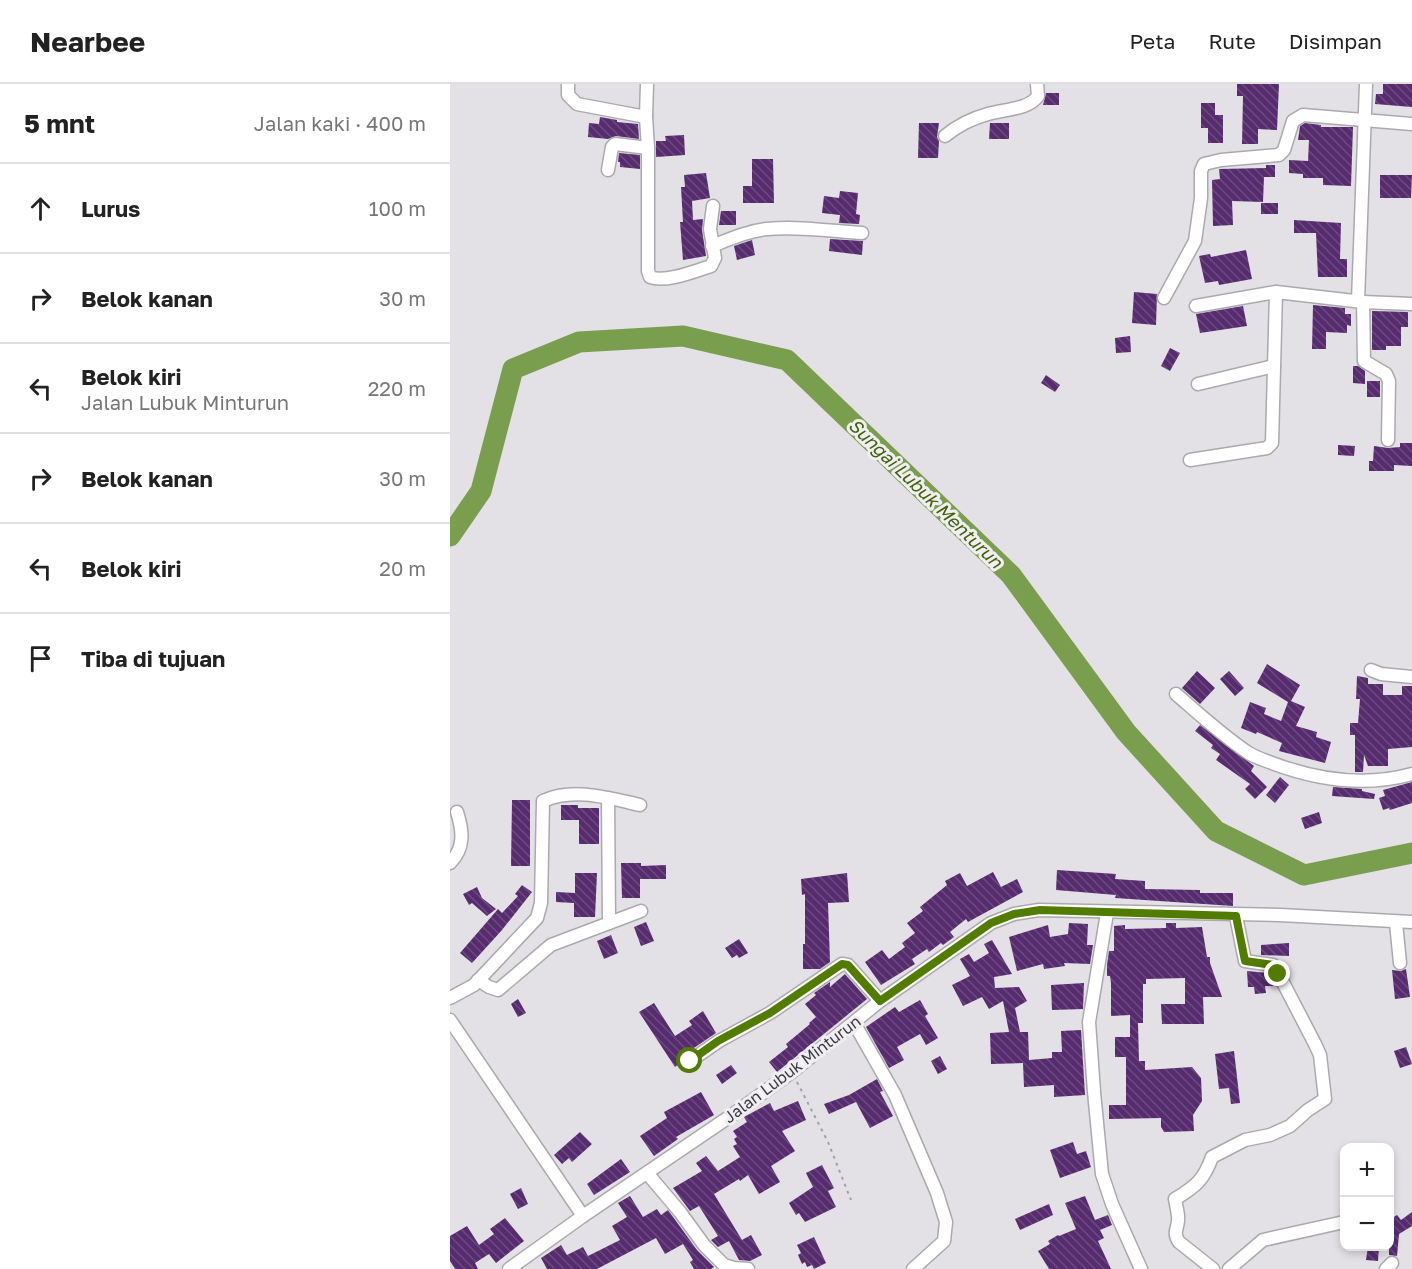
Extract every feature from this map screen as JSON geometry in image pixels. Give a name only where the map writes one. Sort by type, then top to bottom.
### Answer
[{"type":"street","points":[[568,84],[568,95],[577,104],[646,117]]},
{"type":"street","points":[[647,84],[648,271],[650,277],[655,279],[680,276],[711,266],[715,258],[710,229],[713,206]]},
{"type":"street","points":[[945,136],[954,129],[987,114],[1029,104],[1038,96],[1037,84]]},
{"type":"street","points":[[1366,84],[1360,301],[1364,361],[1386,374],[1389,381],[1388,440]]},
{"type":"street","points":[[1164,298],[1195,241],[1201,198],[1201,171],[1204,164],[1221,160],[1279,155],[1284,150],[1293,121],[1298,117],[1310,115],[1412,124]]},
{"type":"street","points":[[608,170],[612,147],[615,144],[648,148]]},
{"type":"street","points":[[712,246],[734,237],[765,229],[789,228],[862,233]]},
{"type":"street","points":[[1190,460],[1267,448],[1271,445],[1276,292]]},
{"type":"street","points":[[1196,306],[1276,292],[1412,304]]},
{"type":"street","points":[[1198,384],[1274,366]]},
{"type":"street","points":[[1371,670],[1381,674],[1412,678]]},
{"type":"street","points":[[1176,694],[1249,754],[1301,774],[1339,781],[1361,781],[1391,780],[1412,774]]},
{"type":"street","points":[[450,998],[474,985],[537,918],[541,903],[543,801],[556,795],[596,795],[640,805]]},
{"type":"street","points":[[608,798],[609,923]]},
{"type":"street","points":[[450,863],[463,838],[457,812]]},
{"type":"street","name":"Jalan Lubuk Minturun","points":[[509,1269],[792,1072],[880,1001],[991,923],[1014,914],[1040,910],[1236,916],[1280,915],[1396,923],[1412,922]]},
{"type":"street","points":[[478,980],[498,990],[551,945],[641,911]]},
{"type":"street","points":[[1107,913],[1089,1022],[1094,1092],[1102,1174],[1112,1204],[1141,1269]]},
{"type":"street","points":[[1213,1269],[1179,1242],[1175,1236],[1178,1222],[1175,1199],[1197,1185],[1208,1170],[1212,1157],[1245,1140],[1270,1135],[1290,1126],[1325,1099],[1320,1055],[1315,1044],[1275,967],[1245,961],[1236,916]]},
{"type":"street","points":[[1396,923],[1400,963]]},
{"type":"street","points":[[690,1061],[718,1041],[770,1013],[842,964],[848,965],[880,1001]]},
{"type":"street","points":[[450,1020],[583,1216]]},
{"type":"street","points":[[854,1023],[895,1095],[937,1193],[946,1222],[944,1242],[913,1269]]},
{"type":"street","points":[[647,1173],[704,1245],[724,1265],[748,1269]]},
{"type":"street","points":[[1230,1269],[1263,1240],[1340,1223]]},
{"type":"path","points":[[792,1072],[828,1142],[851,1200]]},
{"type":"building","points":[[1237,84],[1279,84],[1277,130],[1258,129],[1258,144],[1242,144],[1243,96],[1237,96]]},
{"type":"building","points":[[1383,84],[1412,84],[1412,107],[1375,104],[1376,94],[1383,94]]},
{"type":"building","points":[[1046,93],[1059,93],[1059,105],[1043,105]]},
{"type":"building","points":[[1201,103],[1215,103],[1215,115],[1223,115],[1223,143],[1208,143],[1208,128],[1201,128]]},
{"type":"building","points":[[600,117],[617,120],[617,122],[638,124],[639,139],[616,136],[608,139],[588,137],[589,123],[599,124]]},
{"type":"building","points":[[919,123],[939,123],[938,158],[918,158]]},
{"type":"building","points":[[990,123],[1009,123],[1009,139],[989,139]]},
{"type":"building","points":[[1305,123],[1321,125],[1321,127],[1353,127],[1351,186],[1323,185],[1323,178],[1303,178],[1303,174],[1289,173],[1289,160],[1308,161],[1309,140],[1298,140],[1300,126]]},
{"type":"building","points":[[684,135],[685,155],[656,157],[656,141],[666,141],[665,136]]},
{"type":"building","points":[[619,153],[640,155],[640,169],[620,167]]},
{"type":"building","points":[[752,159],[773,159],[774,203],[743,203],[743,186],[752,186]]},
{"type":"building","points":[[1266,165],[1275,165],[1275,177],[1264,177],[1263,202],[1232,201],[1233,225],[1213,226],[1212,180],[1220,179],[1219,169],[1266,168]]},
{"type":"building","points":[[706,173],[710,198],[692,201],[693,220],[703,219],[702,230],[706,256],[683,260],[680,222],[683,222],[681,187],[685,187],[684,175]]},
{"type":"building","points":[[1380,175],[1412,175],[1411,198],[1380,198]]},
{"type":"building","points":[[840,191],[858,193],[856,214],[860,215],[859,224],[839,223],[840,215],[822,213],[824,196],[839,198]]},
{"type":"building","points":[[1261,203],[1278,203],[1278,214],[1261,214]]},
{"type":"building","points":[[721,211],[736,211],[736,225],[719,225]]},
{"type":"building","points":[[1294,220],[1341,223],[1340,259],[1347,259],[1347,277],[1318,277],[1316,233],[1294,233]]},
{"type":"building","points":[[830,239],[863,241],[862,255],[829,251]]},
{"type":"building","points":[[752,240],[755,255],[737,260],[734,246]]},
{"type":"building","points":[[1246,250],[1252,279],[1219,285],[1218,281],[1205,283],[1199,256],[1210,254],[1211,257]]},
{"type":"building","points":[[1134,292],[1157,294],[1156,325],[1132,323]]},
{"type":"building","points":[[1313,305],[1345,308],[1345,314],[1351,314],[1351,326],[1347,325],[1347,333],[1326,332],[1326,349],[1312,349]]},
{"type":"building","points":[[1243,306],[1247,326],[1200,333],[1196,314]]},
{"type":"building","points":[[1372,311],[1408,312],[1408,327],[1401,327],[1401,346],[1386,346],[1386,350],[1372,350]]},
{"type":"building","points":[[1130,336],[1131,352],[1116,353],[1115,338]]},
{"type":"building","points":[[1170,348],[1180,353],[1170,371],[1161,366]]},
{"type":"building","points":[[1353,366],[1358,366],[1365,371],[1365,384],[1353,383]]},
{"type":"building","points":[[1046,375],[1060,385],[1055,392],[1041,383]]},
{"type":"building","points":[[1367,381],[1380,381],[1380,397],[1367,397]]},
{"type":"building","points":[[1400,443],[1412,443],[1412,466],[1394,465],[1394,471],[1369,471],[1369,461],[1373,461],[1374,446],[1400,447]]},
{"type":"building","points":[[1338,445],[1355,446],[1354,456],[1338,455]]},
{"type":"building","points":[[1267,664],[1300,685],[1291,701],[1305,707],[1296,726],[1317,732],[1316,737],[1331,742],[1325,763],[1279,751],[1282,743],[1241,728],[1250,702],[1266,708],[1264,714],[1281,721],[1288,702],[1257,683]]},
{"type":"building","points":[[1197,671],[1215,688],[1200,704],[1182,688]]},
{"type":"building","points":[[1229,671],[1244,688],[1235,696],[1220,679]]},
{"type":"building","points":[[1357,676],[1368,678],[1368,684],[1383,684],[1383,695],[1402,695],[1402,686],[1412,686],[1412,747],[1388,749],[1388,766],[1368,766],[1364,755],[1363,772],[1355,772],[1355,735],[1350,735],[1350,723],[1358,723],[1360,699],[1356,699]]},
{"type":"building","points":[[1200,725],[1254,766],[1251,771],[1267,787],[1255,799],[1245,789],[1250,784],[1216,760],[1220,754],[1211,748],[1213,745],[1195,731]]},
{"type":"building","points":[[1280,777],[1289,785],[1275,803],[1266,795]]},
{"type":"building","points":[[1412,782],[1412,803],[1383,810],[1379,798],[1385,796],[1383,790]]},
{"type":"building","points":[[1333,787],[1362,789],[1362,791],[1375,794],[1374,799],[1332,796]]},
{"type":"building","points":[[512,800],[530,800],[530,866],[511,866]]},
{"type":"building","points":[[561,805],[599,808],[599,844],[579,844],[579,820],[561,820]]},
{"type":"building","points":[[1319,812],[1322,823],[1305,829],[1301,818]]},
{"type":"building","points":[[621,863],[641,863],[641,866],[666,865],[666,879],[640,879],[640,898],[622,898]]},
{"type":"building","points":[[1057,870],[1116,874],[1115,879],[1145,881],[1145,889],[1233,893],[1233,906],[1115,898],[1116,895],[1056,890]]},
{"type":"building","points":[[993,872],[1001,887],[1017,879],[1023,892],[968,922],[966,919],[950,932],[954,937],[929,952],[927,949],[912,959],[915,964],[881,985],[865,962],[882,950],[889,959],[905,947],[902,943],[915,933],[907,923],[923,911],[920,907],[947,885],[945,881],[960,873],[967,886]]},
{"type":"building","points":[[575,873],[597,873],[595,917],[574,917],[574,903],[556,902],[556,892],[575,893]]},
{"type":"building","points":[[847,873],[849,902],[828,903],[830,962],[820,969],[803,969],[805,894],[802,895],[801,879]]},
{"type":"building","points":[[522,885],[532,892],[472,963],[460,953],[498,909],[502,913],[518,896],[515,894]]},
{"type":"building","points":[[477,887],[482,898],[496,909],[487,916],[472,903],[469,905],[463,894]]},
{"type":"building","points":[[646,922],[654,941],[641,946],[634,927]]},
{"type":"building","points":[[1069,923],[1088,924],[1087,945],[1093,945],[1090,964],[1064,963],[1065,966],[1044,969],[1043,964],[1017,971],[1009,937],[1048,925],[1050,937],[1068,934]]},
{"type":"building","points":[[1166,923],[1176,923],[1176,928],[1202,927],[1207,957],[1210,957],[1222,997],[1203,997],[1204,1024],[1162,1024],[1161,1004],[1185,1004],[1185,978],[1146,979],[1146,984],[1143,984],[1143,1023],[1138,1023],[1139,1061],[1145,1061],[1145,1070],[1192,1067],[1201,1078],[1202,1101],[1193,1115],[1194,1131],[1164,1132],[1161,1127],[1161,1118],[1109,1119],[1109,1105],[1126,1105],[1126,1057],[1115,1057],[1115,1037],[1130,1037],[1130,1015],[1111,1016],[1111,983],[1110,976],[1107,976],[1107,965],[1109,951],[1114,951],[1114,926],[1125,925],[1125,929],[1166,928]]},
{"type":"building","points":[[611,935],[618,953],[604,959],[597,941]]},
{"type":"building","points":[[739,939],[748,953],[739,958],[737,955],[732,958],[725,948]]},
{"type":"building","points":[[992,940],[1012,974],[994,977],[995,988],[1019,987],[1027,1001],[1015,1008],[1020,1032],[1028,1032],[1029,1060],[1052,1058],[1052,1052],[1062,1052],[1061,1031],[1081,1030],[1085,1095],[1054,1097],[1054,1085],[1024,1087],[1023,1063],[991,1064],[990,1033],[1009,1032],[1003,1001],[989,1009],[982,997],[963,1006],[952,985],[970,976],[960,959],[969,954],[974,962],[989,953],[984,944]]},
{"type":"building","points":[[1289,943],[1289,956],[1261,955],[1261,945]]},
{"type":"building","points":[[1406,969],[1410,997],[1395,999],[1392,970]]},
{"type":"building","points":[[1247,971],[1269,973],[1274,986],[1265,986],[1266,993],[1255,994],[1254,987],[1248,987]]},
{"type":"building","points":[[845,974],[867,999],[777,1072],[769,1062],[788,1047],[786,1044],[816,1017],[805,1004],[816,995],[814,993],[830,982],[830,987]]},
{"type":"building","points":[[1084,983],[1083,1009],[1052,1010],[1051,985]]},
{"type":"building","points":[[518,999],[526,1013],[518,1017],[511,1004]]},
{"type":"building","points":[[920,1000],[928,1014],[925,1016],[938,1038],[926,1045],[920,1034],[897,1047],[904,1060],[889,1068],[866,1027],[895,1007],[899,1012]]},
{"type":"building","points":[[654,1003],[675,1036],[692,1025],[689,1021],[703,1011],[716,1033],[685,1054],[682,1062],[675,1067],[639,1012]]},
{"type":"building","points":[[1406,1047],[1412,1064],[1400,1068],[1394,1051]]},
{"type":"building","points":[[1234,1051],[1240,1103],[1231,1104],[1229,1088],[1219,1089],[1215,1054]]},
{"type":"building","points":[[940,1056],[947,1069],[938,1074],[931,1061]]},
{"type":"building","points":[[731,1065],[737,1073],[722,1084],[716,1075]]},
{"type":"building","points":[[877,1079],[883,1091],[880,1092],[893,1116],[870,1128],[856,1102],[829,1114],[824,1104],[849,1095]]},
{"type":"building","points":[[701,1092],[714,1115],[676,1137],[678,1139],[654,1156],[640,1136],[667,1118],[664,1112]]},
{"type":"building","points":[[798,1101],[806,1120],[782,1131],[795,1151],[771,1166],[780,1182],[759,1194],[748,1175],[714,1194],[742,1240],[751,1235],[762,1255],[750,1261],[739,1260],[729,1241],[718,1247],[711,1240],[718,1236],[699,1206],[690,1211],[673,1188],[702,1171],[696,1163],[706,1156],[718,1171],[740,1157],[733,1146],[737,1144],[734,1139],[737,1137],[733,1131],[747,1122],[744,1117],[770,1103],[774,1111]]},
{"type":"building","points":[[580,1132],[592,1144],[572,1162],[569,1158],[562,1164],[554,1155]]},
{"type":"building","points":[[1073,1142],[1077,1154],[1086,1151],[1091,1167],[1060,1178],[1050,1150]]},
{"type":"building","points":[[621,1159],[630,1172],[594,1195],[587,1184]]},
{"type":"building","points":[[822,1165],[834,1188],[828,1191],[836,1207],[805,1222],[799,1213],[796,1215],[789,1203],[813,1187],[806,1173]]},
{"type":"building","points":[[521,1188],[528,1204],[518,1209],[510,1194]]},
{"type":"building","points":[[630,1196],[643,1217],[657,1209],[661,1215],[668,1210],[697,1250],[714,1267],[694,1269],[690,1262],[693,1260],[683,1244],[665,1254],[656,1238],[597,1269],[547,1269],[541,1258],[561,1245],[567,1255],[583,1247],[588,1256],[620,1240],[612,1226],[627,1217],[618,1203]]},
{"type":"building","points":[[1085,1196],[1095,1220],[1108,1215],[1112,1225],[1100,1230],[1104,1238],[1098,1241],[1111,1269],[1049,1269],[1038,1251],[1050,1244],[1048,1241],[1058,1235],[1076,1229],[1065,1203]]},
{"type":"building","points":[[1049,1204],[1053,1215],[1020,1230],[1015,1219]]},
{"type":"building","points":[[1412,1212],[1412,1226],[1399,1234],[1397,1256],[1389,1255],[1389,1251],[1394,1251],[1394,1217],[1397,1215],[1401,1220]]},
{"type":"building","points":[[505,1218],[524,1241],[496,1263],[489,1254],[475,1263],[478,1269],[455,1269],[450,1261],[450,1236],[467,1226],[479,1245],[494,1234],[490,1229]]},
{"type":"building","points":[[814,1237],[826,1263],[814,1269],[812,1265],[807,1267],[805,1262],[802,1264],[798,1255],[801,1253],[797,1245]]},
{"type":"building","points":[[1367,1251],[1379,1251],[1378,1261],[1366,1260]]},
{"type":"waterway","name":"Sungai Lubuk Menturun","points":[[450,536],[481,491],[513,369],[579,342],[683,336],[787,360],[1011,575],[1126,732],[1216,831],[1304,875],[1412,853]]},
{"type":"route","points":[[690,1061],[741,1027],[770,1013],[844,963],[880,1001],[991,923],[1014,914],[1040,910],[1236,916],[1245,961],[1273,965],[1278,974]]}]
